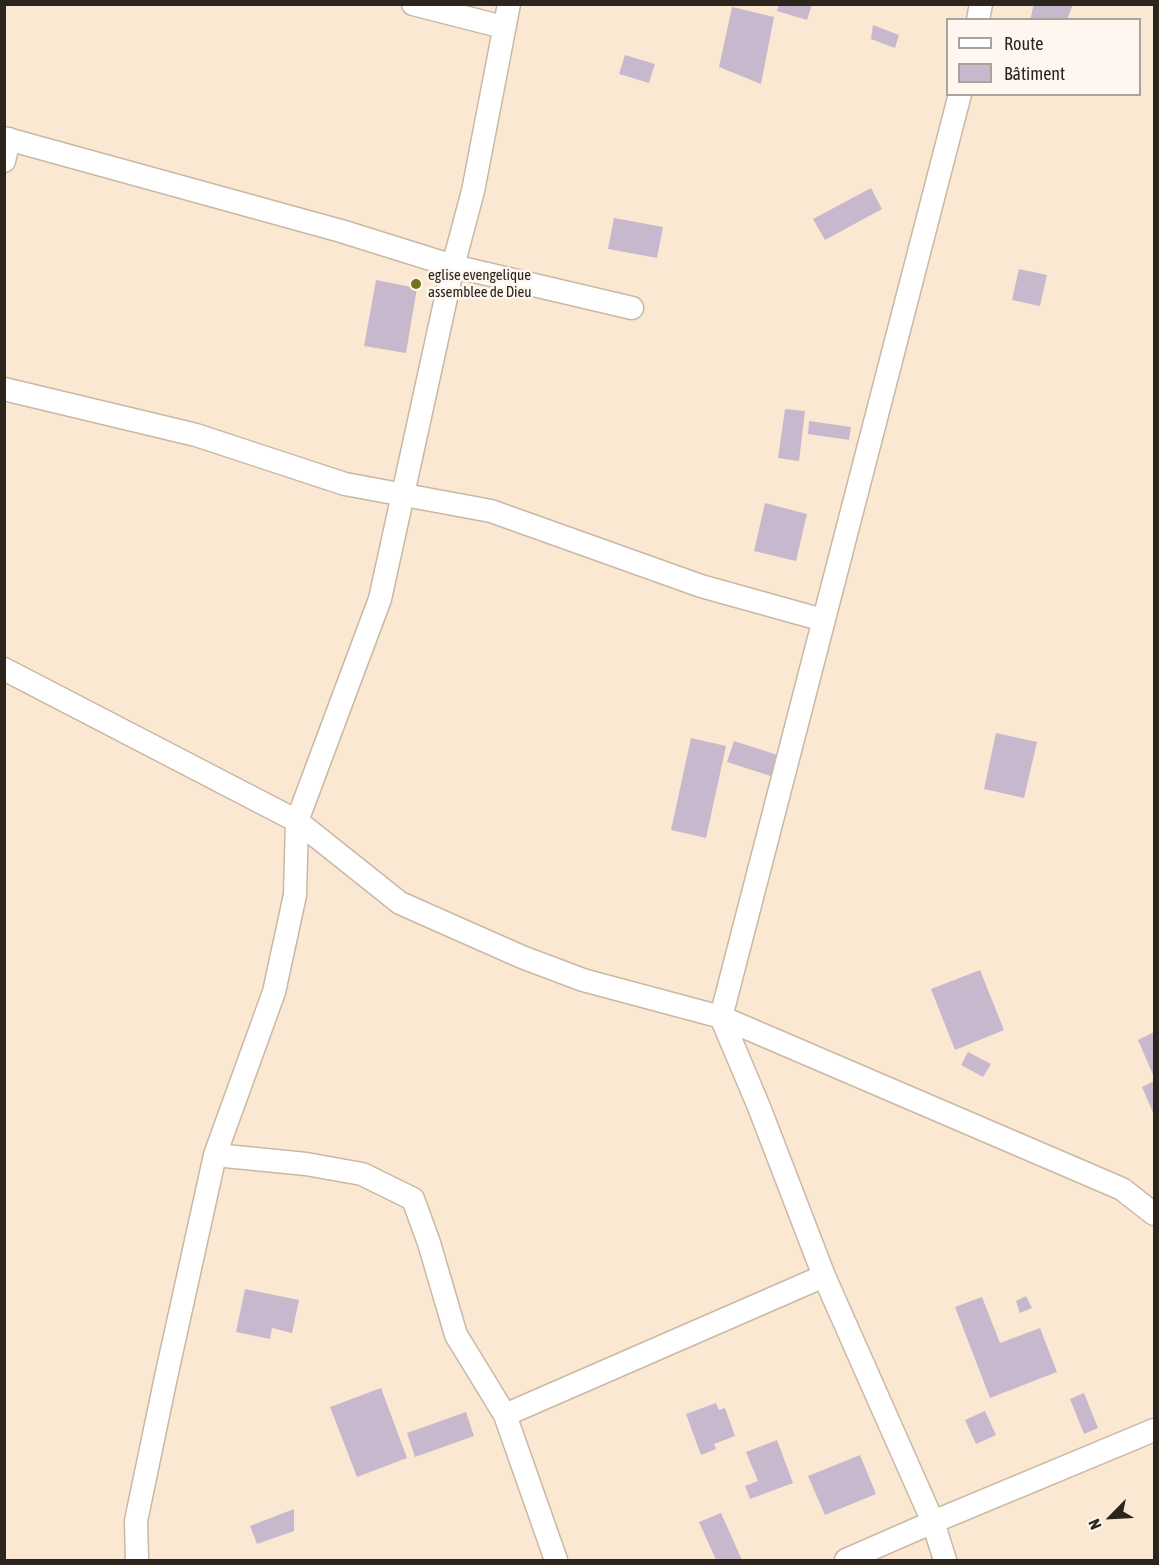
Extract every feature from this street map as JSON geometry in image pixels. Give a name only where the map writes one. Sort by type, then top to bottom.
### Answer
[{"type":"street","points":[[413,4],[503,27]]},
{"type":"street","points":[[137,1560],[136,1521],[215,1155],[274,992],[295,895],[297,821],[380,599],[453,266],[473,191],[508,4]]},
{"type":"street","points":[[945,1560],[933,1522],[824,1276],[759,1107],[721,1017],[959,96]]},
{"type":"street","points":[[4,161],[7,138],[330,228],[453,266],[632,308]]},
{"type":"street","points":[[4,389],[196,435],[345,484],[491,511],[701,586],[823,620]]},
{"type":"street","points":[[4,669],[297,821],[400,903],[522,957],[583,980],[721,1017],[1122,1190],[1155,1214]]},
{"type":"street","points":[[215,1155],[306,1164],[362,1174],[413,1199],[429,1243],[456,1335],[505,1415],[556,1560]]},
{"type":"street","points":[[505,1415],[824,1276]]},
{"type":"street","points":[[846,1560],[1155,1430]]},
{"type":"building","points":[[779,4],[812,4],[807,20],[777,11]]},
{"type":"building","points":[[1034,4],[1073,4],[1068,18],[1030,18]]},
{"type":"building","points":[[732,7],[774,17],[761,84],[719,67]]},
{"type":"building","points":[[873,25],[899,35],[895,48],[871,39]]},
{"type":"building","points":[[625,55],[655,64],[649,83],[619,74]]},
{"type":"building","points":[[871,188],[882,209],[825,240],[813,219]]},
{"type":"building","points":[[614,218],[663,227],[657,258],[608,249]]},
{"type":"building","points":[[1019,269],[1047,275],[1040,306],[1012,300]]},
{"type":"building","points":[[376,280],[417,288],[406,353],[364,346]]},
{"type":"building","points":[[785,409],[805,411],[799,461],[778,458]]},
{"type":"building","points":[[809,421],[851,427],[849,440],[808,434]]},
{"type":"building","points":[[765,503],[807,514],[796,561],[754,551]]},
{"type":"building","points":[[996,733],[1037,742],[1024,798],[984,789]]},
{"type":"building","points":[[691,738],[726,746],[706,838],[671,830]]},
{"type":"building","points":[[734,741],[784,757],[777,778],[727,762]]},
{"type":"building","points":[[980,970],[1004,1030],[955,1050],[931,989]]},
{"type":"building","points":[[1154,1032],[1154,1077],[1138,1040]]},
{"type":"building","points":[[968,1052],[991,1064],[983,1077],[961,1065]]},
{"type":"building","points":[[1154,1081],[1154,1115],[1142,1087]]},
{"type":"building","points":[[245,1289],[299,1300],[292,1333],[272,1328],[270,1339],[236,1332]]},
{"type":"building","points":[[1026,1296],[1032,1308],[1020,1313],[1016,1301]]},
{"type":"building","points":[[982,1297],[1000,1343],[1040,1328],[1057,1372],[990,1398],[955,1307]]},
{"type":"building","points":[[381,1388],[407,1458],[357,1477],[330,1407]]},
{"type":"building","points":[[1084,1393],[1098,1428],[1084,1434],[1070,1399]]},
{"type":"building","points":[[716,1403],[719,1410],[725,1408],[735,1436],[714,1444],[716,1449],[701,1455],[686,1414]]},
{"type":"building","points":[[985,1411],[996,1435],[976,1444],[965,1420]]},
{"type":"building","points":[[466,1412],[474,1436],[415,1457],[407,1433]]},
{"type":"building","points":[[777,1440],[793,1483],[750,1499],[745,1486],[758,1481],[746,1452]]},
{"type":"building","points":[[860,1455],[876,1494],[825,1515],[808,1476]]},
{"type":"building","points":[[294,1509],[294,1531],[257,1544],[250,1526]]},
{"type":"building","points":[[721,1513],[742,1560],[716,1560],[699,1522]]},
{"type":"place","name":"eglise evengelique assemblee de Dieu","points":[[416,284]]}]
